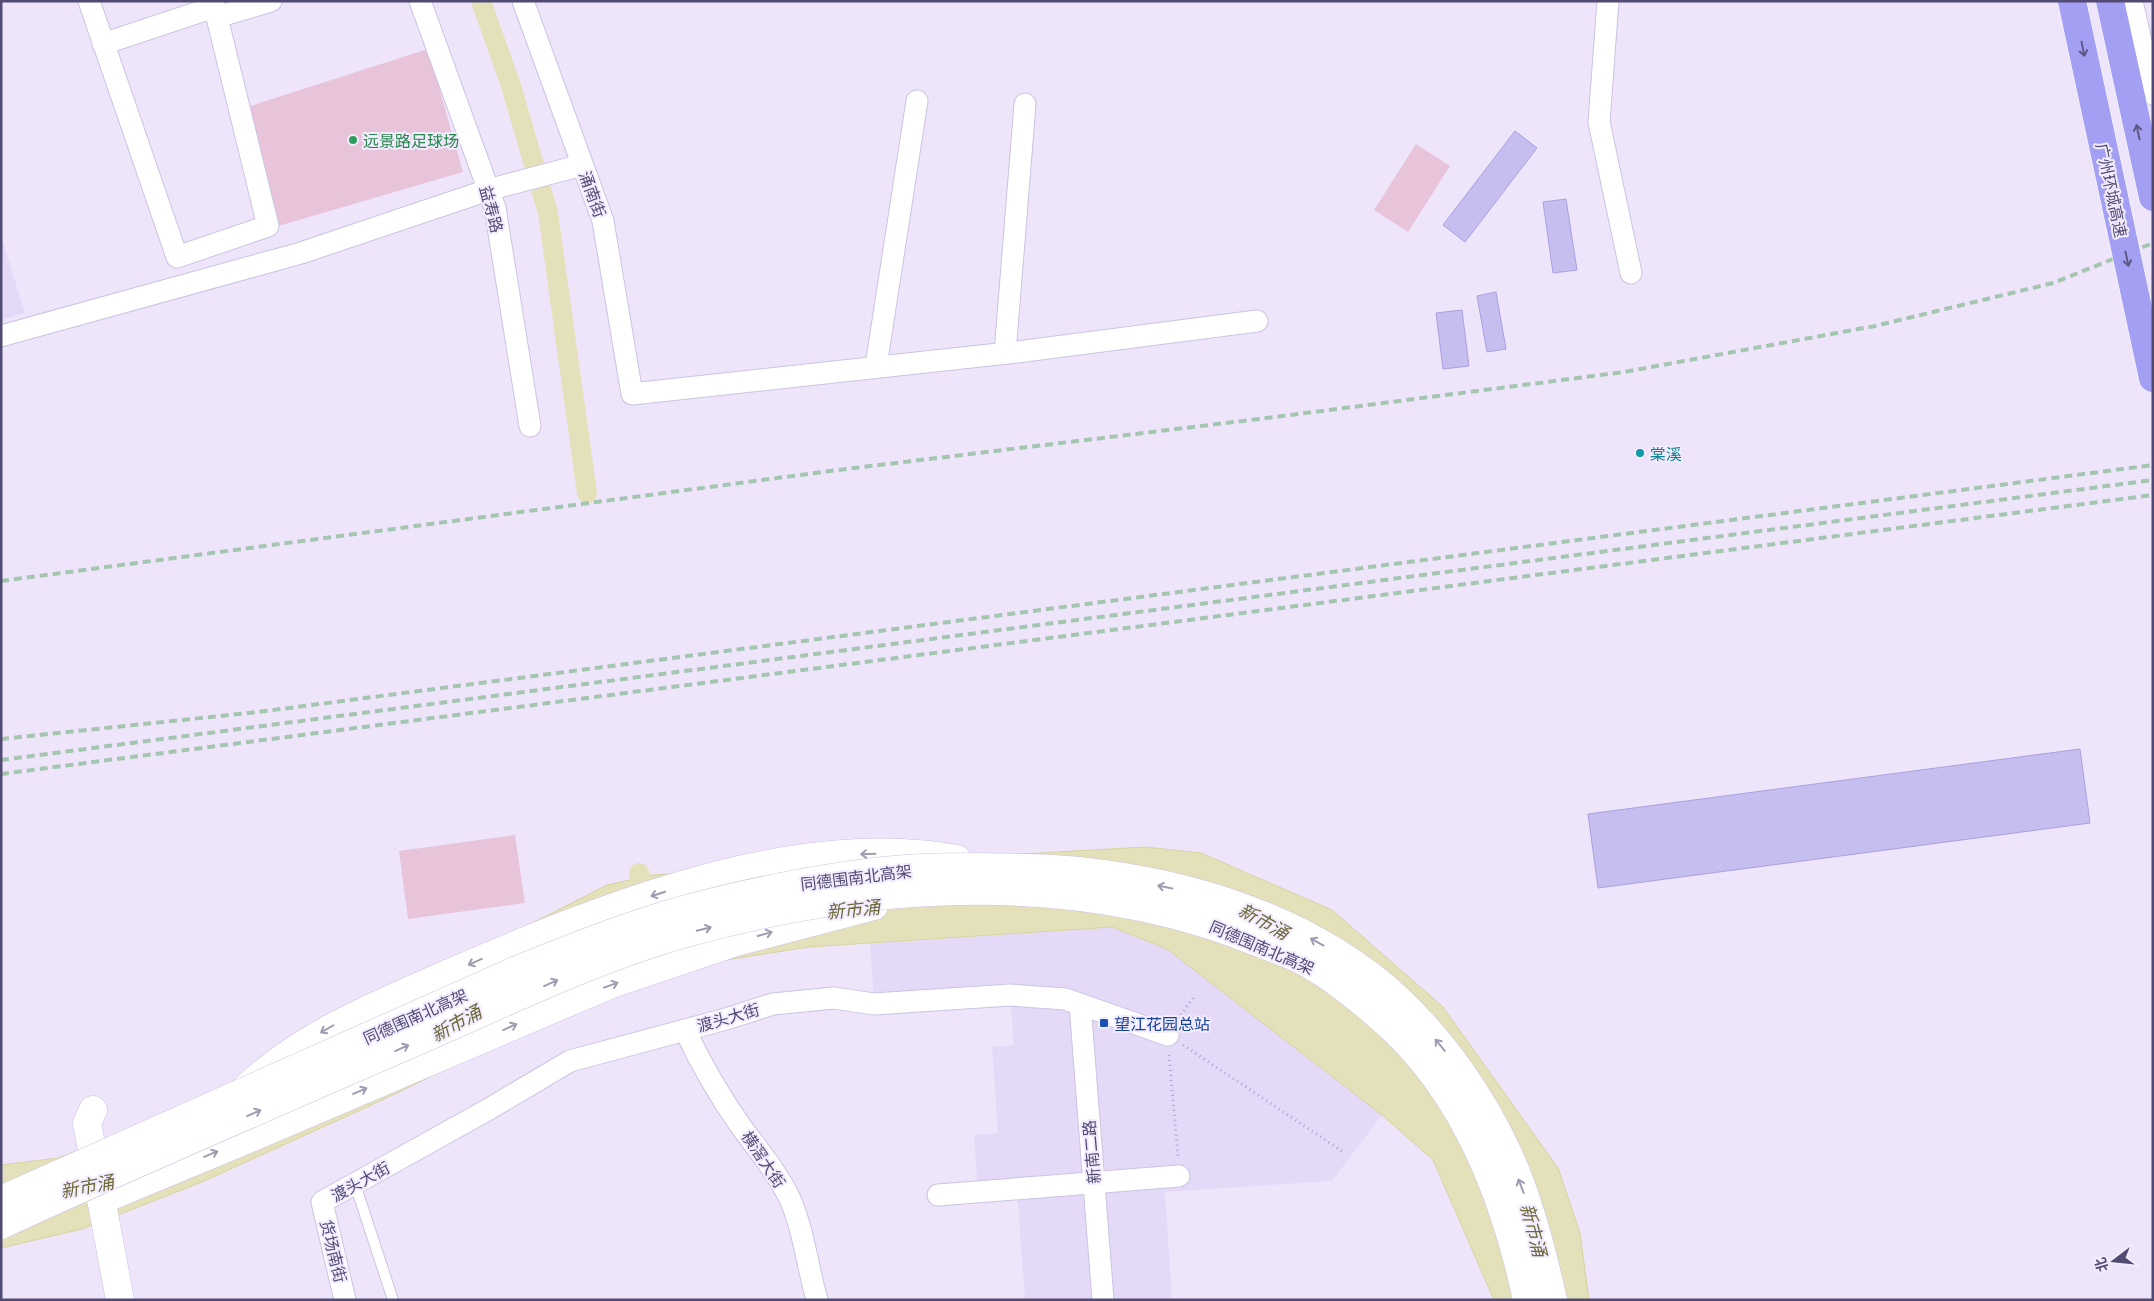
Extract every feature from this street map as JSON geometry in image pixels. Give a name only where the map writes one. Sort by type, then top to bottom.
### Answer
[{"type":"highway","name":"广州环城高速","points":[[2072,1],[2153,378]]},
{"type":"highway","points":[[2110,1],[2153,197]]},
{"type":"main road","points":[[100,1193],[199,1139],[245,1088],[270,1066],[331,1027],[520,943],[597,915],[696,881],[809,858],[895,853],[934,855],[1003,868]]},
{"type":"main road","name":"同德围南北高架","points":[[1,1200],[519,970],[598,938],[650,920],[766,890],[876,871],[943,867],[1074,870],[1111,875],[1209,896],[1249,909],[1293,929],[1331,950],[1365,973],[1397,999],[1431,1034],[1454,1062],[1484,1108],[1506,1151],[1533,1219],[1553,1300]]},
{"type":"main road","points":[[100,1193],[241,1142],[609,985],[736,942],[939,891]]},
{"type":"main road","name":"同德围南北高架","points":[[1,1225],[575,972],[622,954],[690,932],[813,905],[891,894],[939,891],[1066,894],[1112,900],[1184,916],[1230,931],[1306,963],[1352,994],[1395,1031],[1428,1070],[1457,1110],[1485,1164],[1511,1233],[1527,1300]]},
{"type":"main road","points":[[90,1116],[100,1193],[120,1300]]},
{"type":"street","points":[[89,1],[177,257],[268,226],[215,9]]},
{"type":"street","points":[[103,44],[215,9],[271,1]]},
{"type":"street","name":"益寿路","points":[[420,1],[495,208],[530,426]]},
{"type":"street","name":"涌南街","points":[[523,1],[603,221],[632,394],[876,366]]},
{"type":"street","points":[[1608,1],[1599,122],[1631,273]]},
{"type":"street","points":[[2132,1],[2153,94]]},
{"type":"street","points":[[918,101],[876,366],[1005,353],[1257,321]]},
{"type":"street","points":[[1005,353],[1025,104]]},
{"type":"street","points":[[1,336],[301,253],[488,190],[582,165]]},
{"type":"street","name":"渡头大街","points":[[322,1202],[489,1109],[570,1061],[772,1004],[834,998],[874,1004],[1010,995],[1065,999],[1168,1035]]},
{"type":"street","name":"新南二路","points":[[1080,1004],[1103,1300]]},
{"type":"street","name":"横滘大街","points":[[685,1030],[704,1068],[742,1127],[770,1163],[788,1197],[800,1226],[817,1300]]},
{"type":"street","points":[[938,1194],[1180,1176]]},
{"type":"street","name":"货场南街","points":[[322,1202],[346,1300]]},
{"type":"lane","points":[[355,1184],[394,1300]]},
{"type":"path","points":[[1180,1176],[1168,1035],[1195,995]]},
{"type":"path","points":[[1168,1035],[1345,1153]]},
{"type":"shaded area","name":"远景路足球场","points":[[428,49],[463,172],[275,227],[244,108]]},
{"type":"shaded area","points":[[1416,144],[1450,166],[1408,232],[1374,210]]},
{"type":"shaded area","points":[[1,236],[25,313],[1,320]]},
{"type":"shaded area","points":[[515,835],[525,903],[408,919],[399,851]]},
{"type":"shaded area","points":[[1112,927],[1167,949],[1382,1115],[1332,1181],[1165,1192],[1172,1300],[1025,1300],[1017,1190],[978,1192],[974,1135],[998,1133],[992,1047],[1014,1045],[1010,995],[874,1004],[870,944]]},
{"type":"water","name":"新市涌","points":[[1145,847],[1201,853],[1332,910],[1443,1007],[1558,1168],[1580,1233],[1589,1300],[1494,1300],[1433,1160],[1382,1115],[1167,949],[1112,927],[809,947],[662,970],[565,1012],[378,1102],[202,1182],[82,1229],[1,1248],[1,1165],[58,1158],[206,1101],[387,997],[607,885],[652,875]]},
{"type":"building","points":[[1515,131],[1537,148],[1465,242],[1443,225]]},
{"type":"building","points":[[1566,199],[1577,270],[1553,273],[1543,202]]},
{"type":"building","points":[[1496,292],[1506,349],[1487,352],[1477,296]]},
{"type":"building","points":[[1462,310],[1469,366],[1443,369],[1436,313]]},
{"type":"building","points":[[2080,749],[2090,823],[1598,888],[1588,814]]},
{"type":"waterway","points":[[481,1],[511,86],[548,213],[587,493]]},
{"type":"waterway","points":[[639,873],[649,903]]},
{"type":"railway","points":[[1,581],[830,471],[1624,372],[1875,326],[2053,283],[2153,243]]},
{"type":"railway","points":[[1,739],[258,712],[2153,465]]},
{"type":"railway","points":[[1,760],[2153,480]]},
{"type":"railway","points":[[1,774],[2153,495]]},
{"type":"place","name":"远景路足球场","points":[[353,140]]},
{"type":"place","name":"棠溪","points":[[1640,453]]},
{"type":"place","name":"望江花园总站","points":[[1104,1023]]}]
